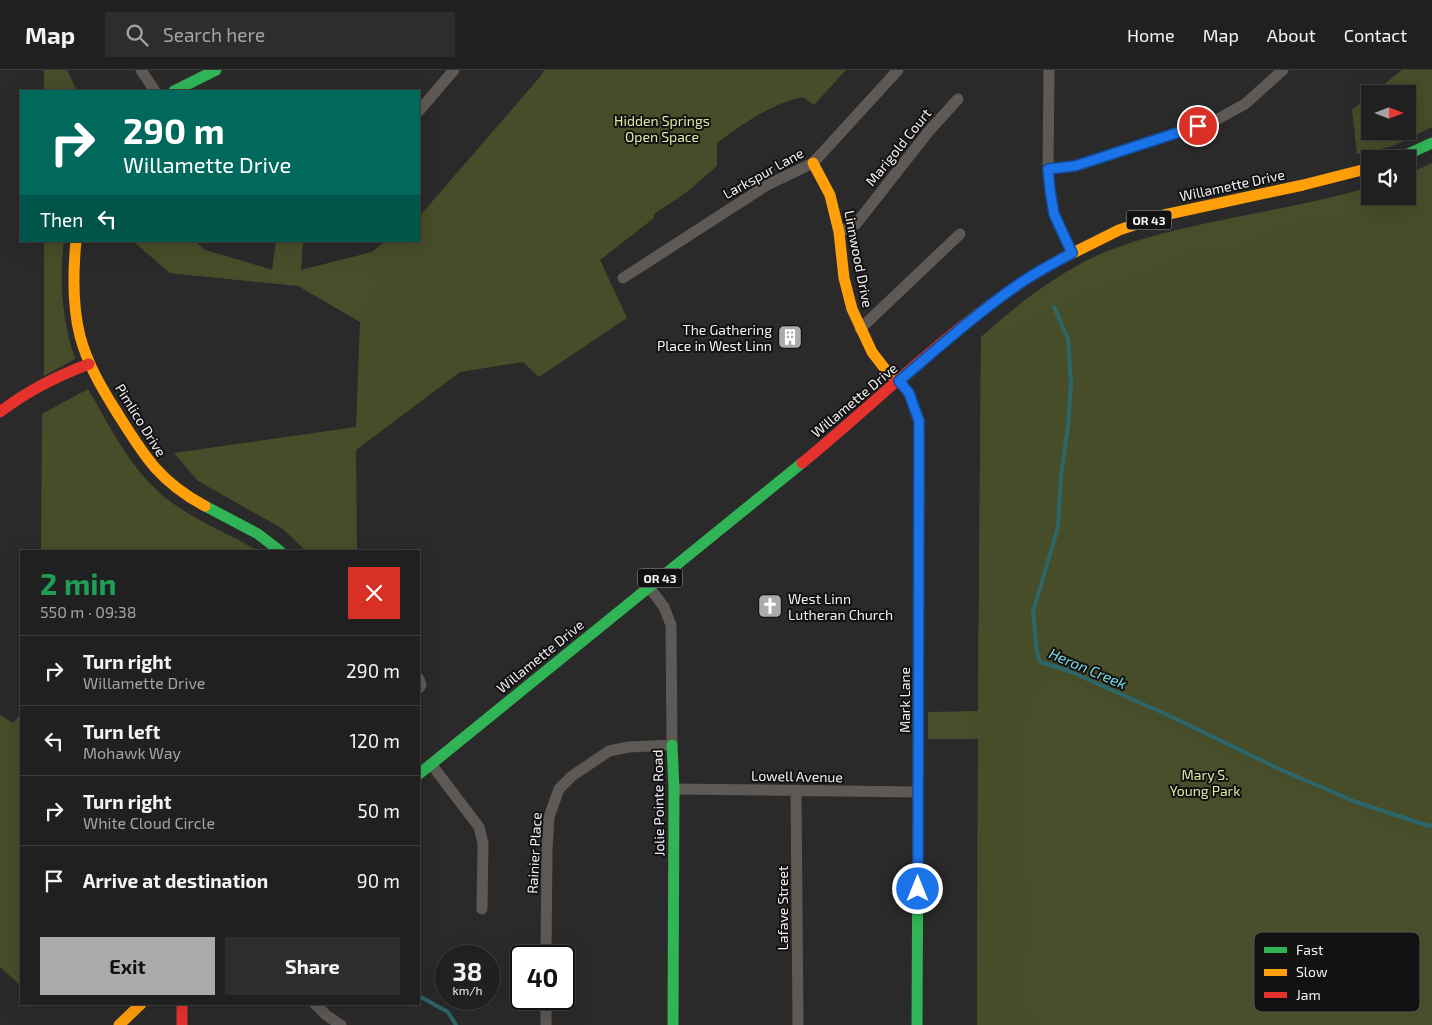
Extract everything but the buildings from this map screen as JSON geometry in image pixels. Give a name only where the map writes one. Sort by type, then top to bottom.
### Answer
[{"type":"street","points":[[141,70],[153,90]]},
{"type":"street","points":[[176,90],[216,70]]},
{"type":"street","points":[[420,110],[454,70]]},
{"type":"street","name":"Larkspur Lane","points":[[623,278],[767,185],[813,163],[898,70]]},
{"type":"street","points":[[1049,70],[1048,169],[1050,190],[1054,214],[1072,253]]},
{"type":"street","points":[[1048,169],[1075,166],[1216,120],[1245,104],[1283,70]]},
{"type":"street","name":"Marigold Court","points":[[839,232],[856,224],[929,131],[958,98]]},
{"type":"street","points":[[1416,151],[1432,144]]},
{"type":"street","name":"Linnwood Drive","points":[[813,163],[830,195],[839,232],[844,278],[852,309],[872,352],[880,363],[899,381]]},
{"type":"street","name":"Willamette Drive","points":[[420,773],[811,455],[958,331],[1027,279],[1100,239],[1167,214],[1202,205],[1310,184],[1361,170]]},
{"type":"street","points":[[860,328],[960,234]]},
{"type":"street","name":"Pimlico Drive","points":[[76,242],[72,277],[74,301],[80,333],[89,364],[143,457],[158,474],[191,499],[257,534],[279,550]]},
{"type":"street","points":[[0,412],[30,392],[89,364]]},
{"type":"street","name":"Mark Lane","points":[[899,381],[909,393],[919,421],[917,1025]]},
{"type":"street","name":"Jolie Pointe Road","points":[[649,587],[664,607],[671,625],[674,789],[673,1025]]},
{"type":"street","name":"Rainier Place","points":[[546,945],[549,817],[560,789],[572,776],[609,751],[629,747],[672,745]]},
{"type":"street","points":[[431,764],[479,827],[483,843],[482,909]]},
{"type":"street","name":"Lowell Avenue","points":[[674,789],[918,792]]},
{"type":"street","name":"Lafave Street","points":[[796,791],[798,1025]]},
{"type":"street","points":[[119,1025],[139,1005]]},
{"type":"street","points":[[182,1005],[182,1025]]},
{"type":"street","points":[[316,1005],[326,1015],[341,1025]]},
{"type":"street","points":[[546,1010],[546,1025]]},
{"type":"green space","points":[[44,70],[67,70],[77,90],[44,90]]},
{"type":"green space","points":[[544,70],[576,70],[360,322],[298,286],[170,273],[134,242],[195,242],[205,250],[272,270],[276,242],[303,242],[301,270],[372,252],[385,242],[420,242],[420,216],[541,76]]},
{"type":"green space","name":"Hidden Springs Open Space","points":[[544,70],[846,70],[814,105],[803,97],[780,104],[748,122],[717,143],[717,166],[687,192],[654,214],[654,218],[600,260],[627,318],[539,377],[523,362],[460,372],[356,450],[357,550],[305,550],[283,529],[198,481],[174,453],[356,427],[360,322],[376,286],[372,252],[385,242],[420,242],[420,216],[541,76]]},
{"type":"green space","points":[[1402,70],[1432,70],[1432,127],[1416,135],[1416,85],[1383,85]]},
{"type":"green space","points":[[1361,102],[1361,140],[1405,140],[1393,146],[1375,150],[1361,150],[1361,153],[1357,154],[1352,110]]},
{"type":"green space","name":"Mary S. Young Park","points":[[1432,163],[1432,1025],[977,1025],[978,739],[928,739],[928,712],[978,711],[981,337],[1051,282],[1098,255],[1137,241],[1177,230],[1361,190],[1361,205],[1416,205],[1416,170]]},
{"type":"green space","name":"Mary S. Young Park","points":[[1416,200],[1432,200],[1432,835],[1414,837],[1349,805],[1299,786],[1070,681],[1049,675],[1032,693],[1022,726],[1022,864],[1031,917],[1021,979],[1025,1007],[1037,1025],[977,1025],[978,739],[969,739],[968,712],[978,711],[981,337],[1015,330],[1046,311],[1082,294],[1149,271],[1185,253],[1230,252],[1292,223],[1320,217],[1363,216],[1389,205],[1416,205]]},
{"type":"green space","points":[[44,242],[64,242],[62,286],[64,315],[75,359],[44,376]]},
{"type":"green space","points":[[134,242],[195,242],[205,250],[273,270],[271,283],[170,273]]},
{"type":"green space","points":[[88,389],[124,450],[145,478],[157,490],[192,516],[256,550],[41,550],[42,414]]},
{"type":"green space","points":[[0,715],[13,723],[20,715],[20,985],[0,967]]},
{"type":"waterway","name":"Heron Creek","points":[[1054,307],[1068,339],[1071,383],[1068,426],[1061,476],[1058,527],[1033,612],[1037,653],[1040,662],[1069,671],[1172,717],[1277,768],[1356,802],[1432,826]]},
{"type":"waterway","points":[[420,997],[448,1012],[456,1025]]},
{"type":"traffic: fast","points":[[176,90],[216,70]]},
{"type":"traffic: fast","points":[[1416,150],[1432,143]]},
{"type":"traffic: fast","points":[[420,773],[802,463]]},
{"type":"traffic: fast","points":[[205,506],[258,534],[279,550]]},
{"type":"traffic: fast","points":[[672,745],[674,789],[673,1025]]},
{"type":"traffic: fast","points":[[917,1025],[918,824]]},
{"type":"traffic: slow","points":[[813,163],[830,195],[839,232],[844,278],[852,309],[872,352],[885,369],[909,393],[919,421],[919,510]]},
{"type":"traffic: slow","points":[[1061,259],[1119,230],[1164,215],[1303,185],[1361,170]]},
{"type":"traffic: slow","points":[[76,242],[74,300],[77,324],[86,356],[95,375],[126,426],[153,465],[175,487],[205,506]]},
{"type":"traffic: slow","points":[[119,1025],[140,1005]]},
{"type":"traffic: jam","points":[[802,463],[959,328],[992,303],[1061,259]]},
{"type":"traffic: jam","points":[[0,412],[21,397],[43,385],[89,364]]},
{"type":"traffic: jam","points":[[918,824],[919,510]]},
{"type":"traffic: jam","points":[[182,1005],[182,1025]]},
{"type":"place","name":"The Gathering Place in West Linn","points":[[790,337]]},
{"type":"place","name":"West Linn Lutheran Church","points":[[770,606]]},
{"type":"route","points":[[918,889],[919,421],[912,399],[899,381],[1005,294],[1034,274],[1072,253],[1054,214],[1048,169],[1075,166],[1198,126]]}]
